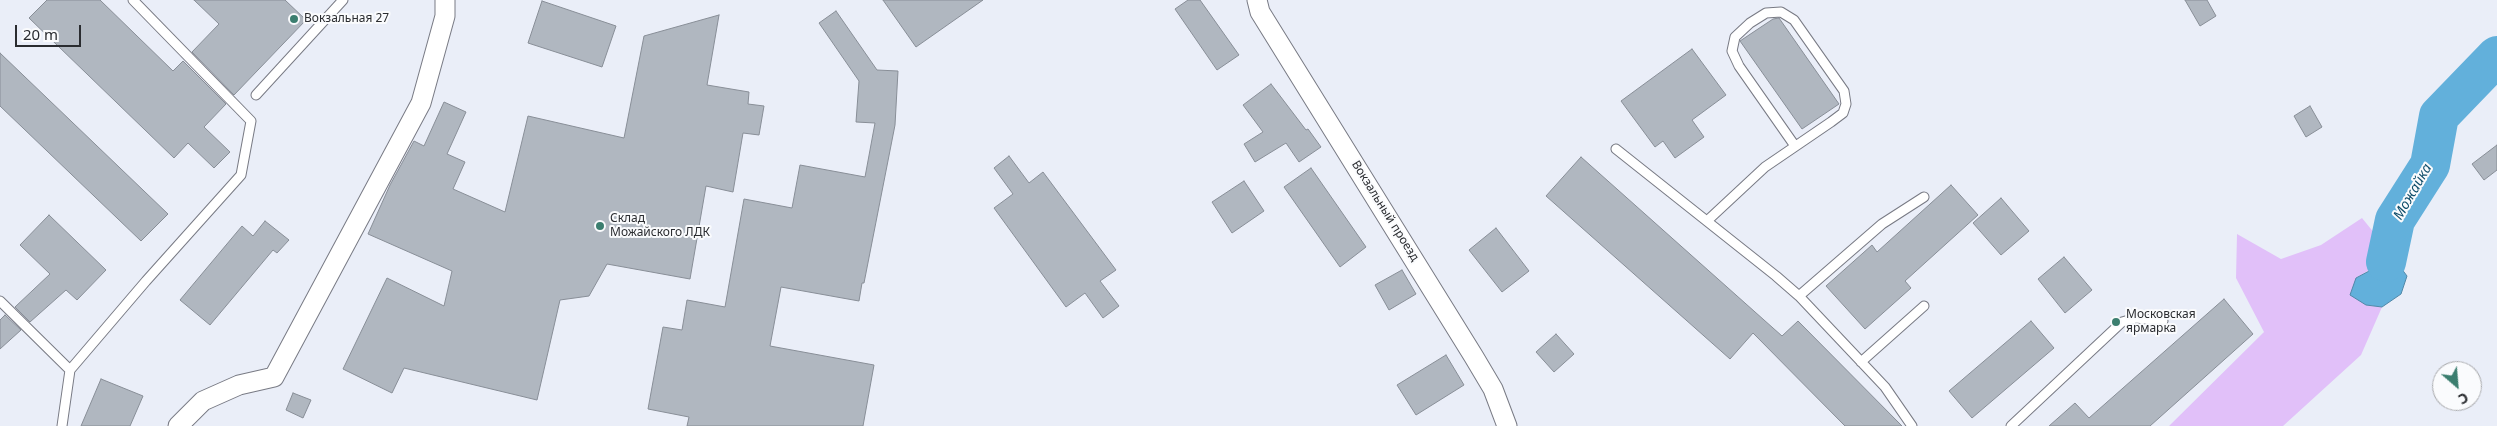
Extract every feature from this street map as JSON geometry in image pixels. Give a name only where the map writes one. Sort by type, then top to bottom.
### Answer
[{"type":"street","points":[[178,426],[203,401],[239,385],[274,377],[421,103],[445,16],[444,2]]},
{"type":"street","name":"Вокзальный проезд","points":[[1256,4],[1474,357],[1493,390],[1507,426]]},
{"type":"lane","points":[[62,426],[70,370],[146,281],[241,175],[252,121],[133,0]]},
{"type":"lane","points":[[256,95],[343,0]]},
{"type":"lane","points":[[1707,221],[1765,167],[1843,113],[1846,104],[1844,91],[1794,20],[1781,12],[1766,13],[1750,23],[1735,37],[1732,51],[1739,66],[1795,146]]},
{"type":"lane","points":[[1616,149],[1799,296],[1884,387],[1912,426]]},
{"type":"lane","points":[[1799,296],[1882,224],[1924,196]]},
{"type":"lane","points":[[0,301],[70,370]]},
{"type":"lane","points":[[1861,362],[1924,306]]},
{"type":"lane","points":[[2011,426],[2122,322],[2136,318],[2163,321]]},
{"type":"shaded area","points":[[2362,218],[2375,234],[2376,266],[2356,278],[2366,305],[2382,307],[2361,355],[2283,426],[2169,426],[2264,332],[2236,278],[2237,234],[2281,259],[2321,245]]},
{"type":"water","points":[[2386,262],[2398,264],[2407,276],[2401,294],[2382,307],[2366,305],[2350,295],[2356,278]]},
{"type":"building","points":[[47,0],[100,0],[173,71],[183,61],[226,104],[204,127],[230,152],[214,168],[188,143],[174,158],[29,18]]},
{"type":"building","points":[[194,0],[285,0],[306,20],[234,95],[192,52],[219,24]]},
{"type":"building","points":[[883,0],[983,0],[916,47]]},
{"type":"building","points":[[1188,0],[1200,0],[1239,55],[1217,70],[1175,9]]},
{"type":"building","points":[[2185,0],[2207,0],[2216,16],[2200,26]]},
{"type":"building","points":[[542,1],[616,26],[602,67],[528,43]]},
{"type":"building","points":[[836,11],[877,70],[898,71],[895,125],[864,283],[862,283],[859,301],[781,287],[770,346],[874,365],[863,426],[687,426],[689,417],[648,409],[663,327],[682,330],[687,300],[725,307],[744,199],[792,208],[800,165],[865,177],[875,123],[856,122],[859,81],[819,23]]},
{"type":"building","points":[[719,15],[707,85],[749,92],[748,104],[764,106],[759,135],[743,133],[733,192],[706,186],[690,279],[607,264],[589,296],[560,300],[537,400],[404,368],[392,393],[343,369],[387,278],[444,306],[452,271],[368,234],[390,185],[414,141],[424,146],[444,102],[466,112],[447,154],[465,162],[453,189],[505,212],[528,116],[624,138],[644,36]]},
{"type":"building","points":[[1779,18],[1839,104],[1802,129],[1740,41],[1773,19]]},
{"type":"building","points":[[1692,49],[1726,95],[1692,120],[1704,137],[1675,158],[1663,141],[1655,147],[1621,101]]},
{"type":"building","points":[[0,53],[168,214],[141,241],[0,106]]},
{"type":"building","points":[[1271,84],[1321,147],[1299,162],[1286,143],[1255,162],[1244,144],[1263,132],[1243,105]]},
{"type":"building","points":[[2310,106],[2322,127],[2306,137],[2294,116]]},
{"type":"building","points":[[2497,145],[2497,170],[2484,180],[2472,164]]},
{"type":"building","points":[[1009,156],[1029,183],[1043,172],[1116,270],[1100,281],[1119,306],[1103,318],[1085,293],[1066,307],[994,208],[1013,194],[994,168]]},
{"type":"building","points":[[1581,157],[1782,336],[1798,321],[1902,426],[1845,426],[1753,333],[1730,359],[1546,196]]},
{"type":"building","points":[[1311,168],[1366,247],[1340,267],[1284,187]]},
{"type":"building","points":[[1244,181],[1264,211],[1232,233],[1212,202]]},
{"type":"building","points":[[1951,185],[1978,215],[1905,281],[1911,288],[1865,329],[1826,286],[1872,245],[1877,252]]},
{"type":"building","points":[[2001,198],[2029,231],[2001,255],[1973,223]]},
{"type":"building","points":[[49,215],[106,270],[77,300],[66,290],[30,322],[15,307],[50,274],[20,245]]},
{"type":"building","points":[[265,221],[289,240],[277,253],[273,250],[210,325],[180,300],[242,226],[253,236]]},
{"type":"building","points":[[1496,228],[1529,271],[1502,292],[1469,250]]},
{"type":"building","points":[[2064,257],[2092,290],[2065,313],[2038,279]]},
{"type":"building","points":[[1402,270],[1416,294],[1389,310],[1375,285]]},
{"type":"building","points":[[2224,299],[2253,334],[2150,426],[2049,426],[2075,403],[2089,418]]},
{"type":"building","points":[[5,315],[21,330],[0,349],[0,320]]},
{"type":"building","points":[[2031,321],[2054,348],[1972,418],[1949,391]]},
{"type":"building","points":[[1556,334],[1574,354],[1554,372],[1536,352]]},
{"type":"building","points":[[1446,355],[1464,385],[1416,415],[1397,385]]},
{"type":"building","points":[[101,379],[143,396],[130,426],[81,426]]},
{"type":"building","points":[[293,393],[311,400],[303,418],[286,410]]},
{"type":"waterway","name":"Можайка","points":[[2386,262],[2395,220],[2430,165],[2439,116],[2497,56]]},
{"type":"place","name":"Вокзальная 27","points":[[294,19]]},
{"type":"place","name":"Склад Можайского ЛДК","points":[[600,226]]},
{"type":"place","name":"Московская ярмарка","points":[[2116,322]]}]
